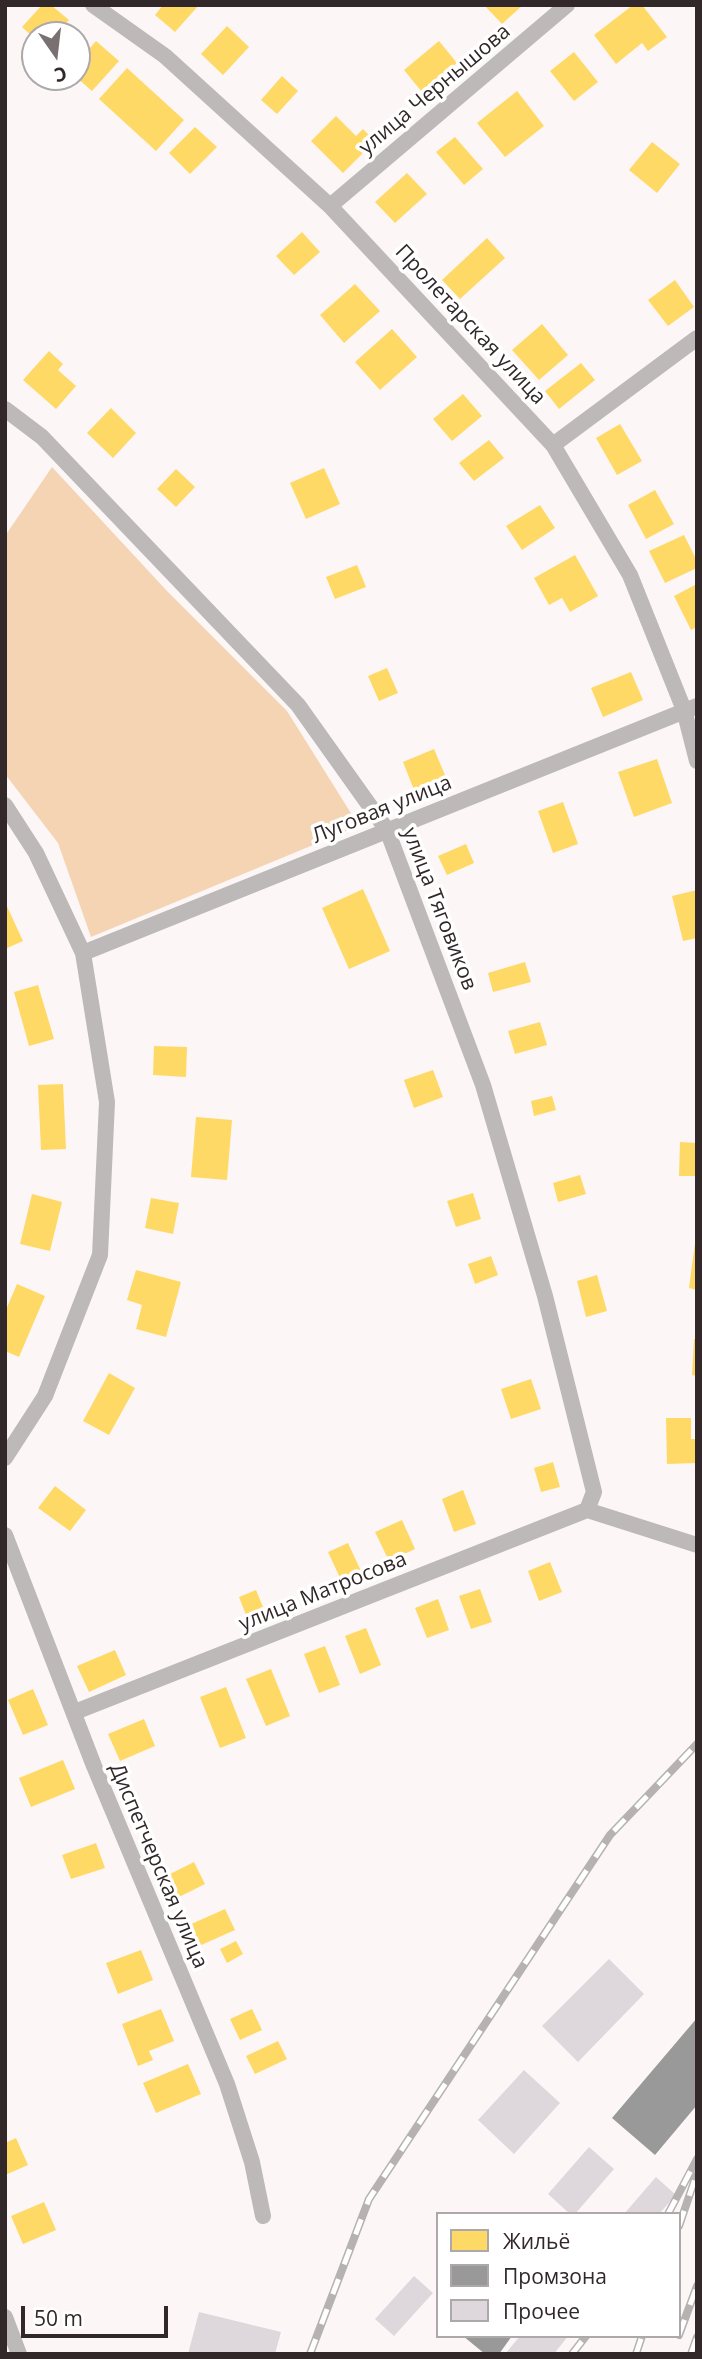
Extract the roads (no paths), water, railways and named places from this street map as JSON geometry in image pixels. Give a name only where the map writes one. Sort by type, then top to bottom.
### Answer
[{"type":"street","name":"Пролетарская улица","points":[[93,5],[165,56],[330,206],[553,445],[630,575],[690,708],[697,761]]},
{"type":"street","name":"улица Чернышова","points":[[330,206],[567,5]]},
{"type":"street","points":[[553,445],[697,338]]},
{"type":"street","name":"улица Тяговиков","points":[[5,409],[42,438],[298,705],[387,830],[483,1085],[529,1243],[594,1492],[586,1510]]},
{"type":"street","name":"Луговая улица","points":[[83,953],[690,708]]},
{"type":"street","points":[[5,805],[36,853],[83,953],[107,1102],[100,1255],[45,1396],[5,1458]]},
{"type":"street","points":[[586,1510],[697,1545]]},
{"type":"street","name":"улица Матросова","points":[[75,1713],[586,1510]]},
{"type":"street","name":"Диспетчерская улица","points":[[5,1535],[94,1766],[227,2084],[252,2162],[263,2216]]},
{"type":"street","points":[[5,2316],[19,2354]]},
{"type":"railway","points":[[310,2354],[369,2199],[610,1835],[697,1744]]},
{"type":"railway","points":[[669,2212],[697,2159]]},
{"type":"railway","points":[[681,2220],[696,2176]]},
{"type":"railway","points":[[681,2330],[697,2286]]},
{"type":"railway","points":[[691,2354],[697,2337]]},
{"type":"railway","points":[[572,2354],[584,2338]]},
{"type":"railway","points":[[636,2354],[641,2338]]}]
